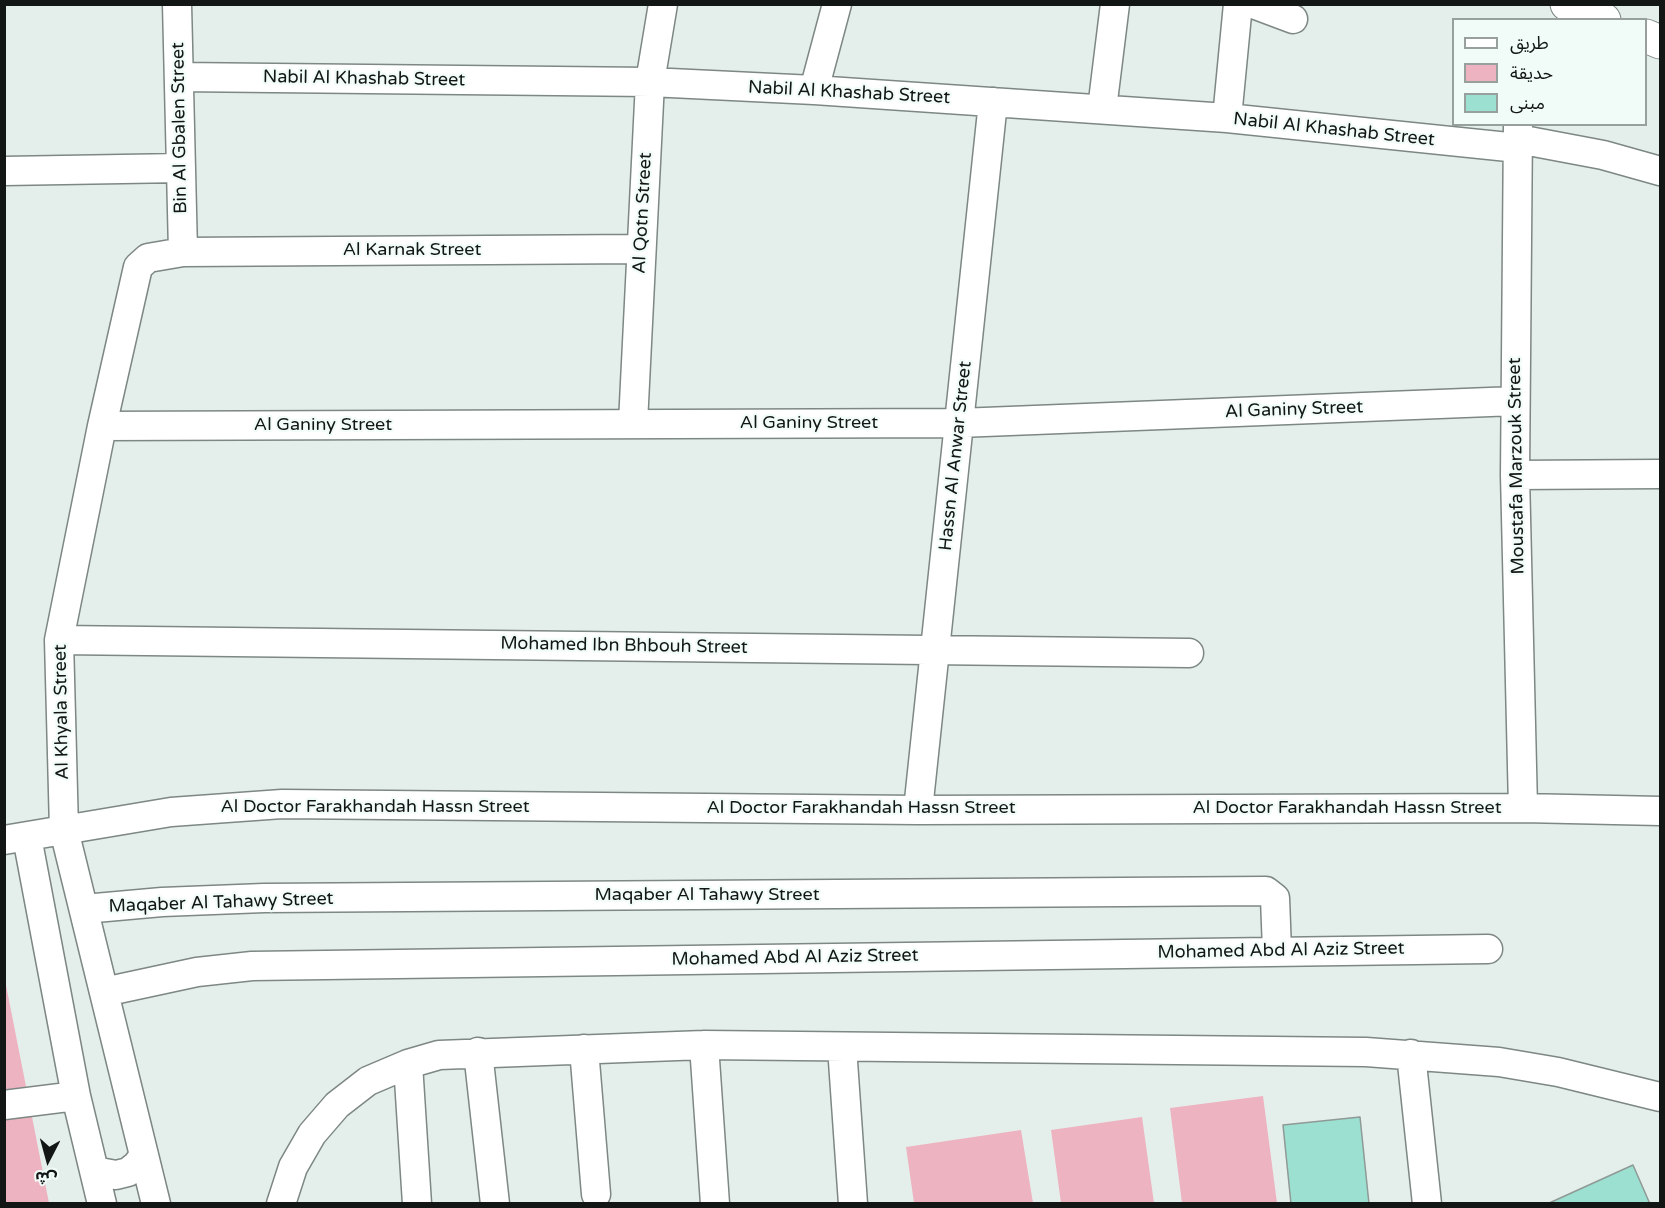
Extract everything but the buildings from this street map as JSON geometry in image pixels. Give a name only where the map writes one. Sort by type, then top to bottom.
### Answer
[{"type":"highway","points":[[1567,4],[1599,18]]},
{"type":"street","name":"Bin Al Gbalen Street","points":[[177,4],[183,252]]},
{"type":"street","name":"Al Qotn Street","points":[[633,423],[650,82],[663,4]]},
{"type":"street","points":[[814,90],[837,4]]},
{"type":"street","points":[[1102,109],[1115,4]]},
{"type":"street","points":[[1227,118],[1238,4]]},
{"type":"street","points":[[1253,4],[1293,19]]},
{"type":"street","name":"Nabil Al Khashab Street","points":[[179,76],[650,82],[814,90],[1518,137],[1603,155],[1660,171]]},
{"type":"street","name":"Hassn Al Anwar Street","points":[[918,810],[993,102]]},
{"type":"street","name":"Moustafa Marzouk Street","points":[[1518,137],[1515,475],[1523,808]]},
{"type":"street","points":[[4,171],[181,168]]},
{"type":"street","name":"Al Karnak Street","points":[[183,252],[641,249]]},
{"type":"street","name":"Al Khyala Street","points":[[156,1203],[64,830],[59,640],[102,426],[138,267],[154,256],[183,252]]},
{"type":"street","name":"Al Ganiny Street","points":[[102,426],[959,423],[1515,401]]},
{"type":"street","points":[[1515,475],[1660,474]]},
{"type":"street","name":"Mohamed Ibn Bhbouh Street","points":[[59,640],[1189,652]]},
{"type":"street","name":"Al Doctor Farakhandah Hassn Street","points":[[16,838],[171,812],[282,804],[918,810],[1523,808],[1660,811]]},
{"type":"street","points":[[16,838],[102,1203]]},
{"type":"street","name":"Maqaber Al Tahawy Street","points":[[84,909],[162,902],[264,898],[1266,891],[1275,898],[1277,951]]},
{"type":"street","name":"Mohamed Abd Al Aziz Street","points":[[104,992],[197,972],[252,966],[1488,949]]},
{"type":"street","points":[[704,1045],[715,1203]]},
{"type":"street","points":[[281,1203],[293,1167],[312,1134],[337,1105],[368,1081],[408,1064],[440,1055],[478,1052],[704,1045],[1411,1054],[1499,1062],[1558,1072],[1660,1097]]},
{"type":"street","points":[[842,1047],[853,1203]]},
{"type":"street","points":[[584,1049],[596,1194]]},
{"type":"street","points":[[478,1052],[495,1203]]},
{"type":"street","points":[[1411,1054],[1427,1203]]},
{"type":"street","points":[[408,1064],[417,1203]]},
{"type":"street","points":[[4,1105],[76,1096]]},
{"type":"street","points":[[94,1171],[116,1175],[128,1172],[144,1155]]},
{"type":"green space","points":[[5,980],[49,1203],[5,1203]]},
{"type":"green space","points":[[1263,1096],[1277,1203],[1182,1203],[1170,1108]]},
{"type":"green space","points":[[1142,1117],[1154,1203],[1061,1203],[1051,1130]]},
{"type":"green space","points":[[1021,1130],[1033,1203],[914,1203],[906,1147]]}]
